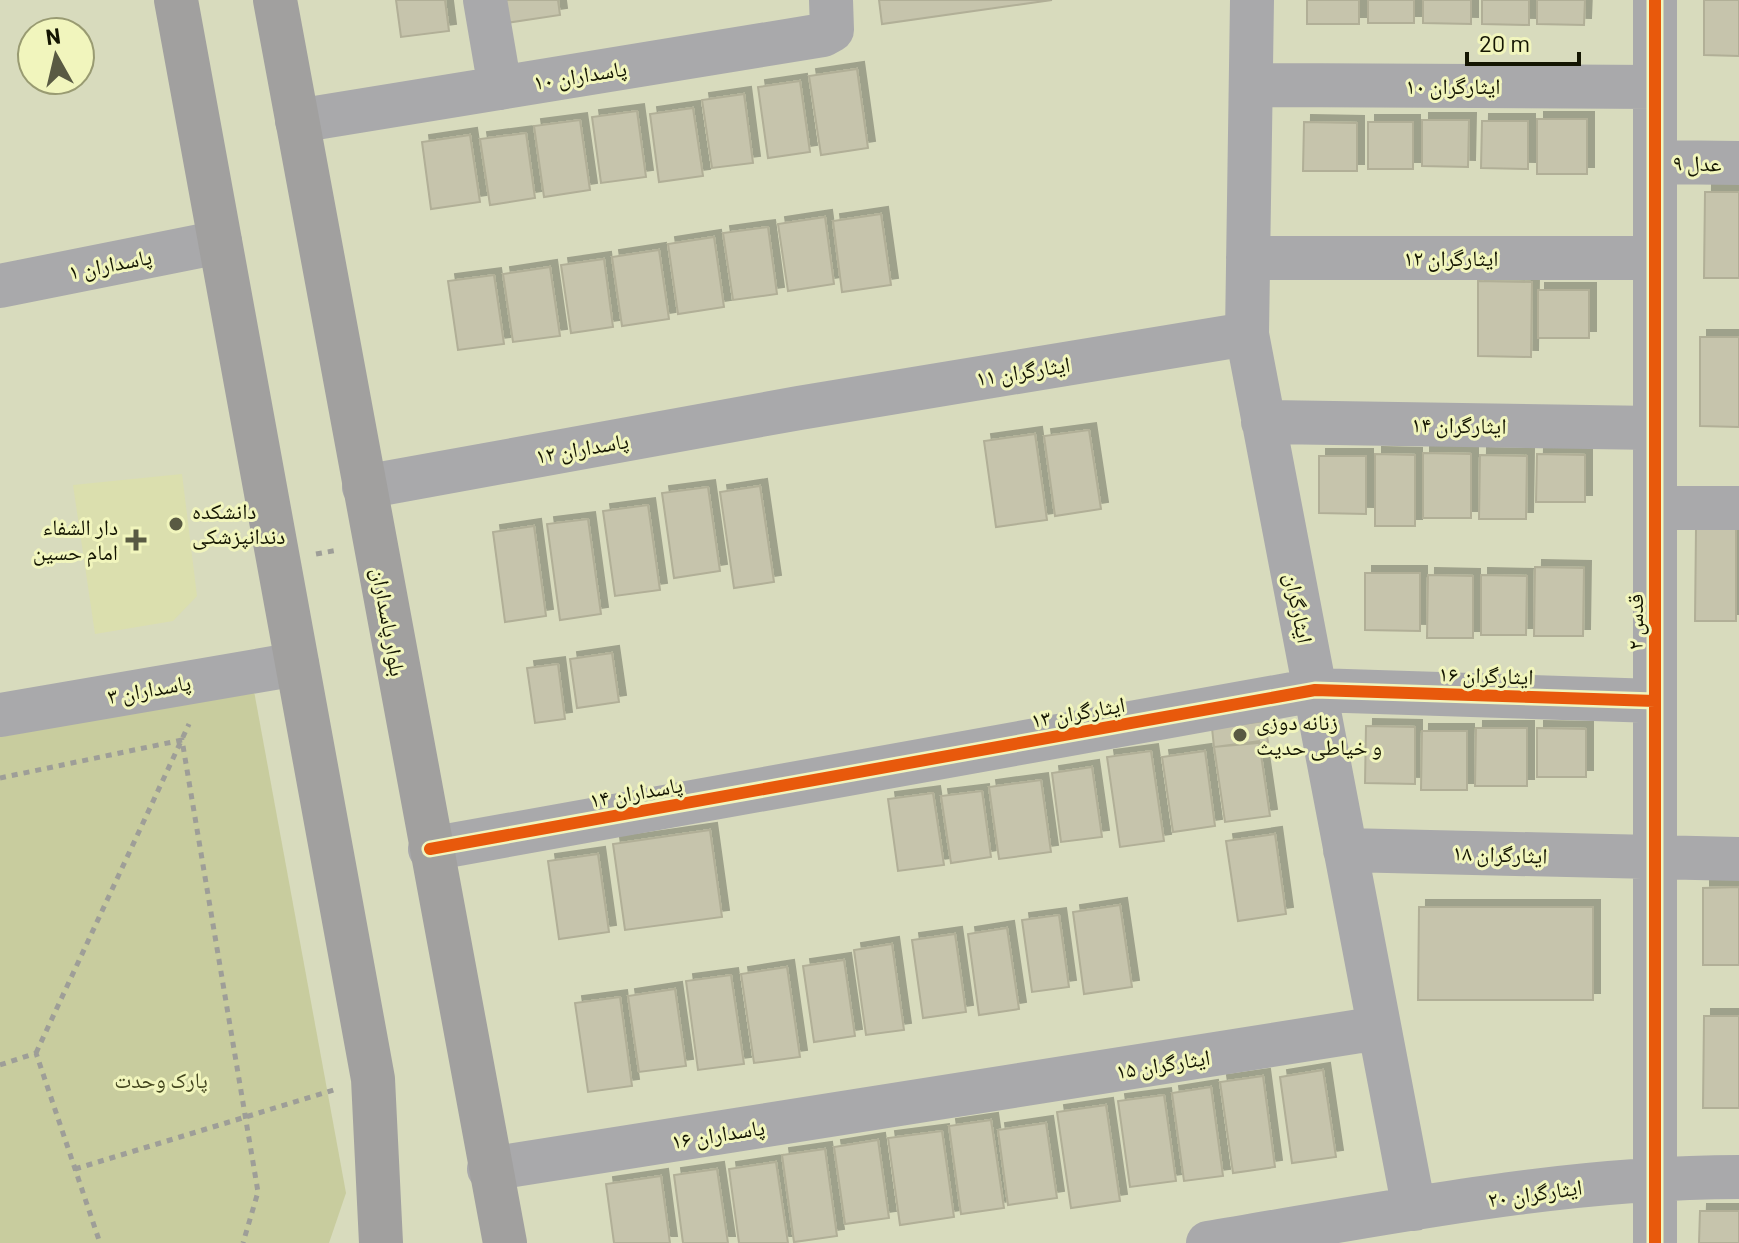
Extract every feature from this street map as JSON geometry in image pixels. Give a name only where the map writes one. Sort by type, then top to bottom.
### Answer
[{"type":"main road","points":[[176,0],[373,1079],[387,1231]]},
{"type":"main road","name":"بلوار پاسداران","points":[[275,0],[505,1243]]},
{"type":"main road","points":[[476,1243],[488,1220],[491,1179]]},
{"type":"street","points":[[485,0],[500,88]]},
{"type":"street","name":"پاسداران ۱۰","points":[[297,121],[823,35],[832,30],[831,0]]},
{"type":"street","name":"ایثارگران","points":[[1252,0],[1247,334],[1414,1209]]},
{"type":"street","name":"قدس ۲","points":[[1655,0],[1655,1243]]},
{"type":"street","name":"ایثارگران ۱۰","points":[[1251,85],[1655,87]]},
{"type":"street","name":"عدل ۹","points":[[1655,162],[1739,163]]},
{"type":"street","name":"پاسداران ۱","points":[[0,286],[220,242]]},
{"type":"street","name":"ایثارگران ۱۲","points":[[1248,258],[1655,258]]},
{"type":"street","name":"ایثارگران ۱۱","points":[[799,408],[1247,334]]},
{"type":"street","name":"پاسداران ۱۲","points":[[364,487],[799,408]]},
{"type":"street","name":"ایثارگران ۱۴","points":[[1263,422],[1655,428]]},
{"type":"street","points":[[1655,508],[1739,508]]},
{"type":"street","name":"پاسداران ۳","points":[[0,715],[297,664]]},
{"type":"street","name":"ایثارگران ۱۶","points":[[1315,690],[1655,701]]},
{"type":"street","name":"ایثارگران ۱۳","points":[[849,774],[1315,690]]},
{"type":"street","name":"پاسداران ۱۴","points":[[430,849],[849,774]]},
{"type":"street","name":"ایثارگران ۱۸","points":[[1345,850],[1739,859]]},
{"type":"street","name":"ایثارگران ۱۵","points":[[947,1099],[1379,1028]]},
{"type":"street","name":"پاسداران ۱۶","points":[[491,1179],[947,1099]]},
{"type":"street","name":"ایثارگران ۲۰","points":[[1208,1243],[1414,1209],[1655,1177],[1739,1177]]},
{"type":"path","points":[[278,560],[374,544]]},
{"type":"path","points":[[100,1243],[36,1053],[211,678]]},
{"type":"path","points":[[0,778],[182,740]]},
{"type":"path","points":[[182,740],[258,1192],[243,1243]]},
{"type":"path","points":[[0,1065],[36,1053]]},
{"type":"path","points":[[75,1169],[373,1079]]},
{"type":"shaded area","name":"دار الشفاء امام حسین","points":[[182,474],[197,596],[173,621],[95,634],[73,485]]},
{"type":"green space","name":"پارک وحدت","points":[[254,691],[346,1193],[329,1243],[0,1243],[0,737]]},
{"type":"building","points":[[396,0],[445,0],[449,31],[401,37]]},
{"type":"building","points":[[503,0],[558,0],[560,15],[506,23]]},
{"type":"building","points":[[879,0],[1052,0],[882,24]]},
{"type":"building","points":[[1307,0],[1359,0],[1359,24],[1307,24]]},
{"type":"building","points":[[1368,0],[1414,0],[1414,23],[1368,23]]},
{"type":"building","points":[[1423,0],[1471,0],[1471,24],[1423,23]]},
{"type":"building","points":[[1482,0],[1529,0],[1529,25],[1482,24]]},
{"type":"building","points":[[1537,0],[1585,0],[1584,25],[1537,24]]},
{"type":"building","points":[[1704,0],[1739,0],[1739,56],[1704,55]]},
{"type":"building","points":[[857,69],[868,148],[821,155],[809,76]]},
{"type":"building","points":[[800,81],[810,152],[768,158],[758,87]]},
{"type":"building","points":[[744,94],[753,163],[712,168],[702,100]]},
{"type":"building","points":[[693,108],[703,176],[659,182],[650,114]]},
{"type":"building","points":[[637,111],[646,177],[601,183],[592,117]]},
{"type":"building","points":[[1537,119],[1587,119],[1587,174],[1537,174]]},
{"type":"building","points":[[580,120],[590,190],[544,197],[534,126]]},
{"type":"building","points":[[1422,120],[1469,120],[1468,167],[1422,166]]},
{"type":"building","points":[[1482,121],[1528,121],[1528,169],[1481,168]]},
{"type":"building","points":[[1304,122],[1357,123],[1357,171],[1303,171]]},
{"type":"building","points":[[1368,122],[1413,122],[1413,169],[1368,169]]},
{"type":"building","points":[[526,133],[535,198],[490,205],[480,139]]},
{"type":"building","points":[[470,135],[480,202],[431,209],[422,142]]},
{"type":"building","points":[[1705,192],[1739,192],[1739,278],[1704,278]]},
{"type":"building","points":[[881,214],[891,285],[842,292],[833,221]]},
{"type":"building","points":[[825,217],[834,284],[788,291],[778,224]]},
{"type":"building","points":[[768,227],[777,294],[733,300],[723,233]]},
{"type":"building","points":[[714,237],[724,307],[678,314],[668,244]]},
{"type":"building","points":[[659,250],[669,319],[622,326],[612,257]]},
{"type":"building","points":[[604,259],[613,327],[571,333],[561,265]]},
{"type":"building","points":[[550,267],[560,336],[513,342],[503,274]]},
{"type":"building","points":[[494,275],[504,344],[458,350],[448,281]]},
{"type":"building","points":[[1478,281],[1532,282],[1531,357],[1478,356]]},
{"type":"building","points":[[1538,290],[1589,290],[1589,338],[1538,338]]},
{"type":"building","points":[[1700,337],[1739,337],[1739,427],[1700,426]]},
{"type":"building","points":[[1089,430],[1101,509],[1055,516],[1044,436]]},
{"type":"building","points":[[1035,434],[1047,520],[996,527],[984,441]]},
{"type":"building","points":[[1423,453],[1471,454],[1471,518],[1423,518]]},
{"type":"building","points":[[1375,454],[1415,455],[1415,526],[1375,526]]},
{"type":"building","points":[[1537,454],[1585,455],[1585,502],[1536,502]]},
{"type":"building","points":[[1480,455],[1527,456],[1526,519],[1479,519]]},
{"type":"building","points":[[1319,456],[1366,456],[1366,514],[1319,513]]},
{"type":"building","points":[[760,486],[774,582],[734,588],[720,492]]},
{"type":"building","points":[[708,487],[720,571],[674,578],[662,493]]},
{"type":"building","points":[[648,505],[660,590],[615,596],[603,511]]},
{"type":"building","points":[[588,519],[601,614],[560,620],[547,524]]},
{"type":"building","points":[[534,526],[546,616],[505,622],[493,532]]},
{"type":"building","points":[[1696,529],[1736,529],[1736,621],[1695,621]]},
{"type":"building","points":[[1535,567],[1584,568],[1583,636],[1534,636]]},
{"type":"building","points":[[1365,573],[1420,573],[1420,631],[1365,630]]},
{"type":"building","points":[[1428,575],[1473,576],[1473,638],[1427,638]]},
{"type":"building","points":[[1481,575],[1527,576],[1526,635],[1481,635]]},
{"type":"building","points":[[612,653],[619,702],[577,708],[570,659]]},
{"type":"building","points":[[558,664],[565,719],[535,723],[527,668]]},
{"type":"building","name":"زنانه دوزی و خیاطی حدیث","points":[[1265,721],[1268,742],[1214,747],[1212,728]]},
{"type":"building","points":[[1366,726],[1415,727],[1415,784],[1365,783]]},
{"type":"building","points":[[1476,728],[1527,728],[1527,786],[1475,786]]},
{"type":"building","points":[[1537,728],[1586,729],[1586,777],[1537,777]]},
{"type":"building","points":[[1422,731],[1467,731],[1467,790],[1421,790]]},
{"type":"building","points":[[1259,741],[1270,816],[1225,822],[1214,747]]},
{"type":"building","points":[[1151,751],[1164,841],[1120,847],[1107,757]]},
{"type":"building","points":[[1205,751],[1215,826],[1173,832],[1162,757]]},
{"type":"building","points":[[1092,767],[1102,837],[1061,842],[1052,773]]},
{"type":"building","points":[[1041,780],[1051,852],[999,859],[989,787]]},
{"type":"building","points":[[982,791],[991,857],[951,863],[941,796]]},
{"type":"building","points":[[933,793],[944,865],[898,871],[888,799]]},
{"type":"building","points":[[710,830],[722,917],[625,930],[613,844]]},
{"type":"building","points":[[1275,834],[1286,914],[1238,921],[1226,841]]},
{"type":"building","points":[[598,854],[609,932],[559,939],[548,861]]},
{"type":"building","points":[[1739,887],[1739,965],[1703,965],[1703,888]]},
{"type":"building","points":[[1120,905],[1132,987],[1084,994],[1073,912]]},
{"type":"building","points":[[1419,907],[1593,907],[1593,1000],[1418,1000]]},
{"type":"building","points":[[1059,915],[1069,987],[1032,992],[1022,920]]},
{"type":"building","points":[[1007,928],[1019,1009],[979,1015],[968,934]]},
{"type":"building","points":[[955,934],[966,1012],[923,1018],[912,940]]},
{"type":"building","points":[[892,944],[904,1030],[866,1035],[854,950]]},
{"type":"building","points":[[844,960],[855,1036],[814,1042],[803,966]]},
{"type":"building","points":[[787,967],[800,1057],[754,1063],[741,974]]},
{"type":"building","points":[[731,975],[744,1064],[698,1070],[686,981]]},
{"type":"building","points":[[675,989],[686,1066],[639,1072],[628,996]]},
{"type":"building","points":[[620,997],[632,1086],[588,1092],[575,1003]]},
{"type":"building","points":[[1704,1016],[1739,1016],[1739,1108],[1703,1108]]},
{"type":"building","points":[[1323,1070],[1336,1157],[1292,1163],[1280,1077]]},
{"type":"building","points":[[1263,1076],[1275,1167],[1233,1173],[1220,1082]]},
{"type":"building","points":[[1211,1087],[1223,1176],[1184,1181],[1172,1093]]},
{"type":"building","points":[[1164,1095],[1176,1181],[1130,1187],[1118,1101]]},
{"type":"building","points":[[1106,1105],[1120,1201],[1071,1208],[1057,1112]]},
{"type":"building","points":[[991,1120],[1004,1208],[961,1214],[949,1126]]},
{"type":"building","points":[[1046,1123],[1057,1198],[1008,1205],[998,1130]]},
{"type":"building","points":[[942,1131],[954,1217],[900,1225],[888,1138]]},
{"type":"building","points":[[878,1140],[889,1218],[845,1224],[834,1147]]},
{"type":"building","points":[[825,1149],[837,1236],[794,1242],[782,1155]]},
{"type":"building","points":[[776,1162],[788,1243],[739,1243],[729,1169]]},
{"type":"building","points":[[717,1169],[728,1243],[683,1243],[674,1175]]},
{"type":"building","points":[[661,1176],[670,1243],[614,1243],[606,1184]]},
{"type":"building","points":[[1700,1211],[1739,1211],[1739,1243],[1699,1243]]},
{"type":"cycle path","points":[[1655,0],[1655,1243]]},
{"type":"cycle path","points":[[430,849],[1315,690],[1655,701]]},
{"type":"place","name":"دانشکده دندانپزشکی","points":[[176,524]]},
{"type":"place","name":"دار الشفاء امام حسین","points":[[136,540]]},
{"type":"place","name":"زنانه دوزی و خیاطی حدیث","points":[[1240,735]]}]
